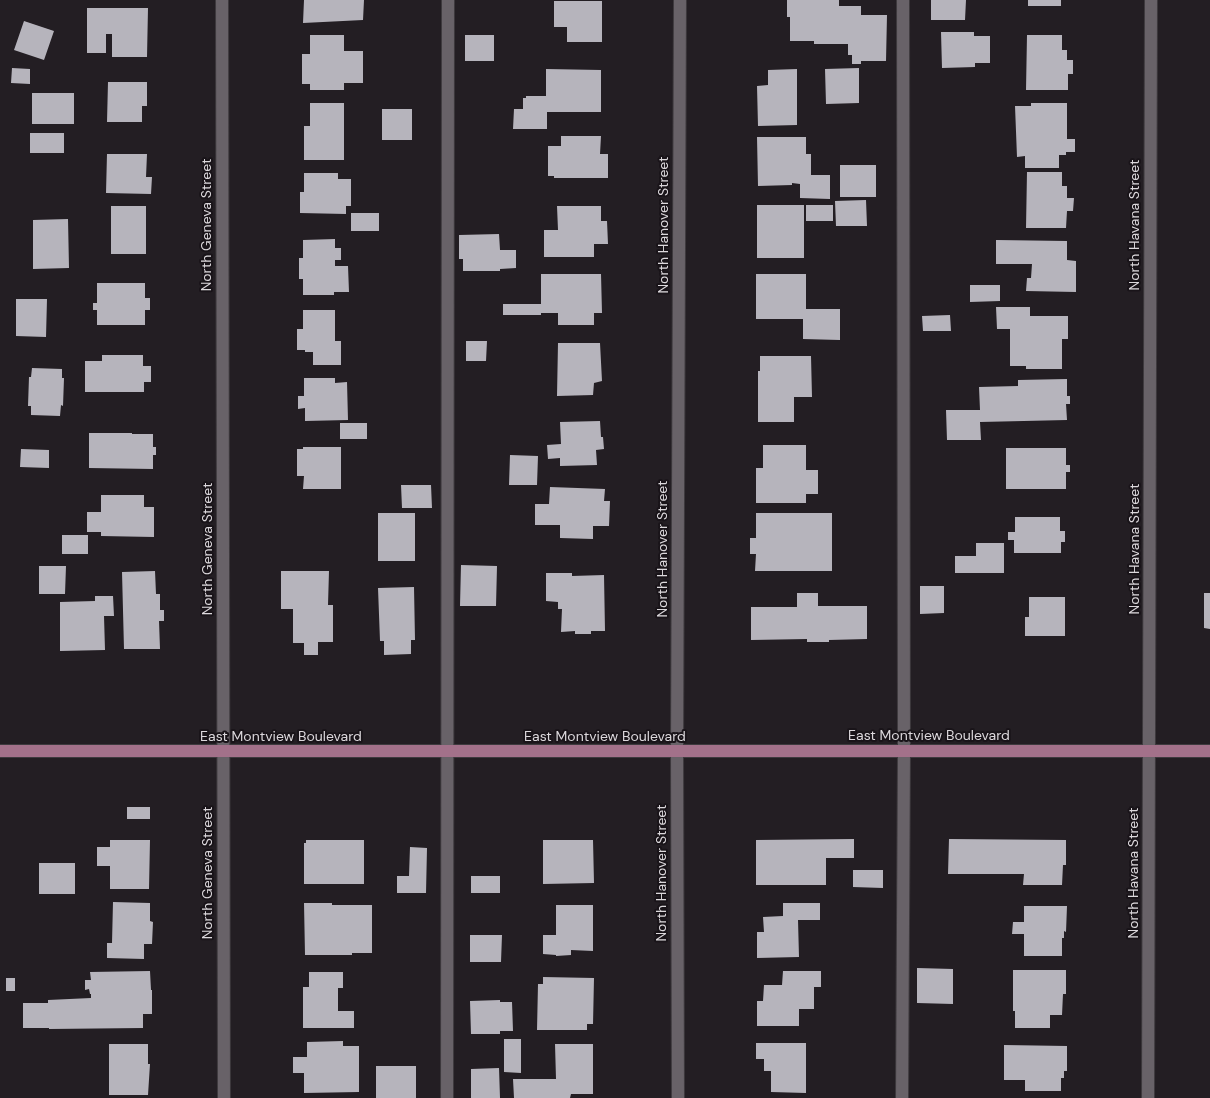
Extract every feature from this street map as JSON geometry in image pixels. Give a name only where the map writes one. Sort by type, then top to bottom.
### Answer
[{"type":"main road","name":"East Montview Boulevard","points":[[0,751],[1210,751]]},
{"type":"street","name":"North Geneva Street","points":[[222,0],[224,1098]]},
{"type":"street","points":[[447,1098],[448,0]]},
{"type":"street","name":"North Hanover Street","points":[[678,1098],[677,751],[680,0]]},
{"type":"street","points":[[902,1098],[904,751],[903,0]]},
{"type":"street","name":"North Havana Street","points":[[1148,1098],[1151,0]]},
{"type":"building","points":[[304,0],[364,0],[363,20],[303,23]]},
{"type":"building","points":[[787,0],[839,0],[839,6],[861,6],[861,15],[887,15],[886,61],[861,61],[861,64],[852,64],[852,55],[848,55],[848,44],[814,44],[814,41],[790,41],[790,17],[787,17]]},
{"type":"building","points":[[931,0],[966,0],[965,20],[931,20]]},
{"type":"building","points":[[1028,0],[1061,0],[1061,6],[1028,6]]},
{"type":"building","points":[[554,1],[602,1],[602,42],[567,42],[567,27],[554,27]]},
{"type":"building","points":[[87,8],[148,8],[147,57],[112,57],[112,34],[106,34],[106,53],[87,53]]},
{"type":"building","points":[[24,21],[54,31],[44,60],[14,50]]},
{"type":"building","points":[[941,32],[974,32],[974,36],[990,36],[990,63],[975,63],[975,67],[942,68]]},
{"type":"building","points":[[310,35],[344,35],[344,51],[363,51],[363,83],[344,83],[344,90],[310,90],[310,84],[302,84],[302,54],[310,54]]},
{"type":"building","points":[[465,35],[494,35],[494,61],[465,61]]},
{"type":"building","points":[[1027,35],[1062,35],[1062,50],[1067,50],[1067,60],[1073,60],[1073,74],[1068,74],[1068,90],[1026,90]]},
{"type":"building","points":[[12,68],[30,69],[30,84],[11,83]]},
{"type":"building","points":[[859,68],[859,103],[826,104],[825,69]]},
{"type":"building","points":[[546,69],[601,70],[601,112],[547,112],[547,129],[513,129],[514,109],[523,109],[523,98],[526,98],[526,96],[546,96]]},
{"type":"building","points":[[797,69],[797,125],[758,126],[757,86],[768,85],[768,70]]},
{"type":"building","points":[[108,82],[147,82],[147,106],[142,106],[142,122],[107,122]]},
{"type":"building","points":[[32,93],[74,93],[74,124],[32,124]]},
{"type":"building","points":[[310,103],[344,103],[344,160],[304,160],[304,126],[310,126]]},
{"type":"building","points":[[1031,103],[1067,103],[1067,139],[1075,139],[1075,152],[1066,152],[1066,155],[1059,155],[1059,168],[1025,168],[1025,156],[1017,157],[1015,106],[1031,106]]},
{"type":"building","points":[[382,109],[412,109],[412,140],[382,140]]},
{"type":"building","points":[[30,133],[64,133],[64,153],[30,153]]},
{"type":"building","points":[[561,136],[601,136],[600,154],[608,154],[608,178],[554,178],[554,176],[548,176],[548,146],[561,146]]},
{"type":"building","points":[[757,137],[806,137],[806,154],[811,154],[811,175],[830,175],[830,199],[800,198],[800,184],[792,183],[792,185],[758,186]]},
{"type":"building","points":[[107,154],[147,154],[146,177],[152,177],[151,194],[106,193]]},
{"type":"building","points":[[840,165],[876,165],[876,197],[840,197]]},
{"type":"building","points":[[1027,172],[1062,172],[1062,186],[1067,186],[1067,198],[1074,198],[1073,211],[1067,211],[1066,228],[1026,228]]},
{"type":"building","points":[[304,173],[338,173],[338,179],[351,179],[351,206],[346,206],[346,214],[300,213],[300,192],[304,192]]},
{"type":"building","points":[[866,200],[867,226],[836,226],[835,201]]},
{"type":"building","points":[[757,205],[804,205],[804,258],[757,258]]},
{"type":"building","points":[[806,205],[833,205],[833,221],[806,221]]},
{"type":"building","points":[[111,206],[146,206],[146,254],[111,254]]},
{"type":"building","points":[[557,206],[601,206],[601,221],[607,221],[608,244],[594,244],[594,257],[544,257],[544,230],[558,230]]},
{"type":"building","points":[[351,213],[379,213],[379,231],[351,231]]},
{"type":"building","points":[[68,219],[69,268],[33,269],[33,220]]},
{"type":"building","points":[[499,234],[500,250],[516,250],[516,268],[500,269],[500,271],[463,271],[463,259],[459,259],[459,235]]},
{"type":"building","points":[[335,239],[335,248],[341,248],[341,260],[335,260],[335,266],[348,266],[349,292],[334,292],[334,295],[303,295],[303,279],[299,279],[299,258],[303,258],[303,240]]},
{"type":"building","points":[[996,240],[1067,241],[1067,260],[1076,261],[1076,292],[1026,291],[1027,278],[1031,278],[1032,264],[996,264]]},
{"type":"building","points":[[541,274],[601,274],[602,313],[594,313],[594,325],[558,325],[558,313],[541,313],[541,315],[503,315],[503,304],[541,304]]},
{"type":"building","points":[[756,274],[806,274],[806,309],[840,309],[840,340],[803,339],[803,319],[756,319]]},
{"type":"building","points":[[97,283],[145,283],[145,298],[150,298],[150,310],[145,310],[145,325],[97,325],[97,310],[93,310],[93,303],[97,303]]},
{"type":"building","points":[[970,285],[1000,285],[1000,301],[970,302]]},
{"type":"building","points":[[16,299],[47,299],[46,337],[16,336]]},
{"type":"building","points":[[996,307],[1030,307],[1030,316],[1068,316],[1068,339],[1062,339],[1062,369],[1026,369],[1026,366],[1010,366],[1010,329],[997,329]]},
{"type":"building","points":[[303,310],[335,310],[335,341],[341,341],[341,365],[313,365],[313,352],[297,350],[297,329],[303,329]]},
{"type":"building","points":[[950,315],[951,331],[923,331],[922,316]]},
{"type":"building","points":[[466,341],[487,341],[486,361],[466,361]]},
{"type":"building","points":[[558,343],[600,343],[602,381],[594,383],[593,395],[557,396]]},
{"type":"building","points":[[102,355],[143,355],[143,366],[151,366],[151,382],[144,382],[144,392],[85,392],[85,361],[102,361]]},
{"type":"building","points":[[760,356],[811,356],[812,397],[794,397],[794,422],[758,422],[758,371],[760,371]]},
{"type":"building","points":[[32,368],[62,369],[62,378],[64,378],[63,406],[61,405],[60,416],[31,415],[31,406],[28,406],[29,377],[31,377]]},
{"type":"building","points":[[304,378],[335,378],[335,383],[347,382],[348,420],[305,421],[305,408],[298,409],[298,396],[304,396]]},
{"type":"building","points":[[1067,379],[1067,396],[1070,396],[1070,404],[1066,404],[1067,420],[980,422],[981,440],[947,440],[946,410],[980,410],[979,387],[1018,386],[1018,380]]},
{"type":"building","points":[[600,421],[601,437],[603,437],[604,449],[596,450],[597,465],[560,466],[560,458],[548,459],[547,445],[561,444],[560,422]]},
{"type":"building","points":[[340,423],[367,423],[367,439],[340,439]]},
{"type":"building","points":[[89,433],[153,434],[153,447],[156,447],[156,455],[153,455],[153,469],[89,468]]},
{"type":"building","points":[[763,445],[806,445],[806,470],[818,470],[818,494],[806,494],[806,503],[756,503],[756,468],[763,468]]},
{"type":"building","points":[[303,447],[341,447],[341,489],[303,489],[304,476],[297,476],[297,449],[303,449]]},
{"type":"building","points":[[1006,448],[1066,448],[1066,465],[1070,465],[1070,472],[1066,472],[1066,489],[1006,489]]},
{"type":"building","points":[[21,449],[49,450],[49,468],[20,467]]},
{"type":"building","points":[[510,455],[538,456],[537,485],[509,485]]},
{"type":"building","points":[[401,485],[431,485],[432,508],[402,508]]},
{"type":"building","points":[[550,487],[605,489],[604,501],[610,501],[609,526],[593,526],[593,539],[560,538],[560,525],[535,525],[535,504],[549,504]]},
{"type":"building","points":[[101,495],[144,495],[144,507],[154,507],[154,537],[101,536],[101,532],[87,532],[87,512],[101,512]]},
{"type":"building","points":[[378,513],[415,513],[415,561],[378,561]]},
{"type":"building","points":[[756,513],[832,513],[832,571],[755,571],[756,554],[750,554],[750,538],[756,538]]},
{"type":"building","points":[[1015,517],[1060,517],[1060,531],[1065,531],[1065,542],[1061,542],[1061,553],[1014,553],[1014,540],[1008,540],[1008,532],[1015,532]]},
{"type":"building","points":[[62,535],[88,535],[88,554],[62,554]]},
{"type":"building","points":[[976,543],[1004,543],[1004,573],[955,573],[955,556],[976,556]]},
{"type":"building","points":[[461,565],[497,566],[496,606],[460,606]]},
{"type":"building","points":[[39,566],[66,566],[65,594],[39,594]]},
{"type":"building","points":[[155,571],[156,594],[160,594],[160,610],[164,610],[164,621],[159,621],[160,649],[124,649],[122,572]]},
{"type":"building","points":[[281,571],[329,571],[328,605],[333,605],[333,642],[318,642],[318,655],[304,655],[304,643],[293,643],[293,609],[281,609]]},
{"type":"building","points":[[546,573],[572,573],[572,576],[604,575],[605,631],[591,631],[591,634],[575,634],[575,631],[561,632],[562,609],[558,609],[558,602],[546,601]]},
{"type":"building","points":[[920,586],[944,586],[944,613],[920,614]]},
{"type":"building","points":[[414,587],[415,640],[411,640],[411,654],[384,655],[384,641],[380,641],[378,588]]},
{"type":"building","points":[[797,593],[818,593],[818,606],[867,606],[867,639],[829,640],[829,642],[807,642],[807,639],[751,640],[751,607],[797,607]]},
{"type":"building","points":[[1204,593],[1210,593],[1210,629],[1204,628]]},
{"type":"building","points":[[95,596],[113,596],[114,616],[104,616],[105,650],[60,651],[60,602],[95,601]]},
{"type":"building","points":[[1029,597],[1065,597],[1065,636],[1025,636],[1025,617],[1029,617]]},
{"type":"building","points":[[127,807],[150,807],[150,819],[127,819]]},
{"type":"building","points":[[854,839],[854,858],[826,858],[826,885],[756,885],[756,840]]},
{"type":"building","points":[[949,839],[1066,840],[1066,865],[1063,865],[1062,885],[1023,885],[1024,874],[948,874]]},
{"type":"building","points":[[110,840],[150,840],[149,889],[110,889],[110,866],[97,866],[97,847],[110,847]]},
{"type":"building","points":[[306,840],[364,840],[364,884],[304,884],[304,843],[306,843]]},
{"type":"building","points":[[543,840],[593,840],[594,883],[543,884]]},
{"type":"building","points":[[410,847],[427,848],[426,893],[397,893],[397,876],[409,876]]},
{"type":"building","points":[[39,863],[75,863],[75,894],[39,894]]},
{"type":"building","points":[[853,870],[883,870],[883,888],[853,887]]},
{"type":"building","points":[[471,876],[500,876],[500,893],[471,893]]},
{"type":"building","points":[[113,902],[150,903],[150,921],[153,922],[152,944],[144,944],[144,959],[107,958],[107,943],[112,943]]},
{"type":"building","points":[[304,903],[372,905],[372,953],[352,953],[352,955],[305,955]]},
{"type":"building","points":[[783,903],[820,903],[820,920],[798,920],[799,957],[757,958],[757,932],[764,932],[763,917],[783,916]]},
{"type":"building","points":[[556,905],[593,905],[593,951],[571,950],[571,955],[556,956],[543,954],[543,935],[556,935]]},
{"type":"building","points":[[1024,906],[1067,906],[1066,932],[1064,931],[1064,938],[1062,938],[1062,956],[1024,956],[1024,934],[1012,934],[1013,922],[1024,922]]},
{"type":"building","points":[[470,935],[502,935],[501,962],[470,962]]},
{"type":"building","points":[[917,968],[953,969],[953,1004],[917,1003]]},
{"type":"building","points":[[1013,970],[1066,970],[1066,994],[1063,994],[1062,1015],[1050,1015],[1050,1028],[1015,1028],[1015,1011],[1013,1011]]},
{"type":"building","points":[[150,971],[152,1014],[143,1014],[143,1028],[23,1028],[23,1003],[48,1003],[48,1000],[91,998],[89,989],[85,990],[85,980],[91,980],[90,972]]},
{"type":"building","points":[[783,971],[821,971],[821,987],[814,987],[814,1009],[799,1009],[799,1026],[757,1026],[757,1001],[763,1001],[764,985],[782,985]]},
{"type":"building","points":[[309,972],[343,972],[343,988],[338,988],[338,1011],[354,1011],[354,1028],[303,1028],[303,987],[309,987]]},
{"type":"building","points":[[543,977],[594,978],[593,1024],[587,1024],[587,1030],[537,1030],[538,984],[543,984]]},
{"type":"building","points":[[6,978],[15,978],[15,991],[6,991]]},
{"type":"building","points":[[500,1000],[500,1002],[512,1002],[513,1031],[500,1031],[500,1034],[471,1034],[470,1001]]},
{"type":"building","points":[[504,1039],[521,1039],[521,1073],[504,1072]]},
{"type":"building","points":[[343,1041],[343,1046],[359,1046],[359,1092],[304,1093],[304,1073],[293,1073],[293,1057],[307,1057],[307,1042]]},
{"type":"building","points":[[756,1043],[806,1043],[806,1093],[771,1092],[771,1071],[764,1071],[764,1059],[756,1059]]},
{"type":"building","points":[[109,1044],[148,1044],[148,1064],[150,1064],[148,1095],[109,1095]]},
{"type":"building","points":[[555,1044],[593,1044],[593,1094],[571,1094],[570,1098],[514,1098],[513,1079],[556,1079]]},
{"type":"building","points":[[1004,1045],[1067,1046],[1067,1071],[1064,1071],[1064,1078],[1061,1078],[1061,1091],[1025,1091],[1025,1080],[1004,1080]]},
{"type":"building","points":[[376,1066],[416,1066],[416,1098],[376,1098]]},
{"type":"building","points":[[499,1068],[500,1098],[471,1098],[471,1069]]}]
